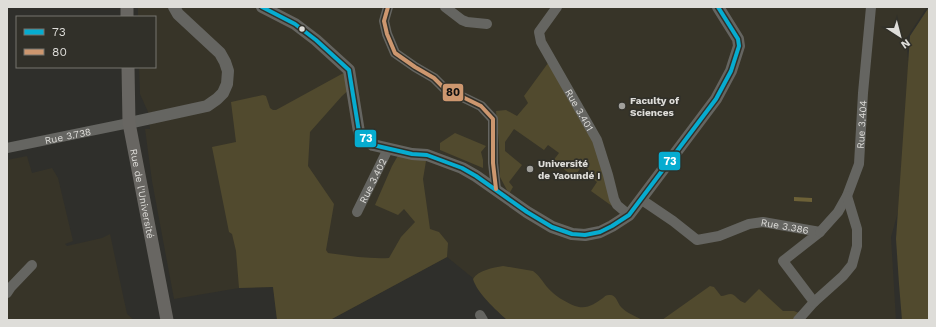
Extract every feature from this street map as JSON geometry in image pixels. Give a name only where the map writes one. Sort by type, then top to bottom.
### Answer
[{"type":"main road","name":"Rue de l'Université","points":[[128,68],[129,123],[167,320]]},
{"type":"street","points":[[129,123],[207,106],[217,99],[227,84],[228,72],[220,53],[178,14],[174,7]]},
{"type":"street","points":[[262,7],[295,24],[316,40],[349,70],[360,132],[373,145],[427,156],[462,168],[552,227],[572,234],[585,235],[600,232],[629,215],[642,200],[716,99],[731,71],[739,46],[738,39],[718,7]]},
{"type":"street","points":[[388,7],[384,21],[387,34],[395,53],[434,78],[444,88],[481,106],[493,119],[493,163],[496,189]]},
{"type":"street","points":[[445,7],[462,20],[487,24]]},
{"type":"street","name":"Rue 3.401","points":[[557,7],[539,32],[541,42],[597,140],[617,205],[629,215]]},
{"type":"street","name":"Rue 3.404","points":[[820,232],[838,212],[847,196],[859,164],[863,93],[871,7]]},
{"type":"street","name":"Rue 3.738","points":[[7,148],[129,123]]},
{"type":"street","name":"Rue 3.402","points":[[357,212],[388,149]]},
{"type":"street","points":[[798,320],[814,302],[852,266],[857,246],[857,229],[847,196]]},
{"type":"street","name":"Rue 3.386","points":[[642,200],[673,221],[697,240],[719,236],[749,224],[763,222],[820,232]]},
{"type":"street","name":"Rue 3.386","points":[[814,302],[783,261],[820,232]]},
{"type":"street","points":[[7,293],[32,265]]},
{"type":"shaded area","name":"Université de Yaoundé I","points":[[138,7],[927,7],[906,39],[916,147],[891,237],[896,320],[525,320],[447,257],[330,320],[277,320],[273,287],[239,288],[174,299],[152,181],[145,129],[150,129],[148,112],[140,94],[139,68],[156,68],[156,16],[138,16]]},
{"type":"shaded area","points":[[929,7],[929,320],[902,320],[896,239],[910,36]]},
{"type":"shaded area","points":[[551,59],[597,140],[612,206],[591,191],[597,182],[587,174],[589,170],[582,166],[574,177],[553,161],[559,153],[548,145],[544,150],[514,129],[505,142],[505,151],[522,165],[509,182],[513,187],[509,194],[500,177],[496,111],[506,110],[517,116],[528,103],[524,96]]},
{"type":"shaded area","points":[[349,70],[352,87],[310,132],[308,166],[334,204],[326,250],[328,253],[351,256],[389,258],[401,237],[415,222],[404,209],[398,215],[375,205],[392,166],[400,152],[427,155],[423,179],[430,229],[439,232],[448,243],[447,257],[330,320],[277,320],[273,287],[239,288],[236,251],[232,234],[229,232],[212,147],[236,142],[231,102],[263,95],[266,96],[270,108],[276,110]]},
{"type":"shaded area","points":[[455,133],[486,146],[481,152],[483,168],[440,150],[440,143]]},
{"type":"shaded area","points":[[27,156],[32,173],[52,168],[58,178],[73,241],[65,244],[67,246],[102,238],[110,234],[127,314],[134,320],[7,320],[7,160]]},
{"type":"shaded area","points":[[794,197],[812,198],[812,202],[794,201]]},
{"type":"shaded area","points":[[503,266],[533,271],[553,293],[564,301],[575,306],[587,307],[606,295],[611,295],[623,309],[642,320],[507,320],[478,290],[473,279],[482,271]]},
{"type":"shaded area","points":[[710,286],[714,287],[721,296],[731,294],[745,303],[759,289],[783,311],[794,311],[804,315],[806,320],[662,320]]},
{"type":"transit line","name":"73","points":[[262,7],[295,24],[316,40],[349,70],[359,132],[373,145],[412,154],[427,155],[462,168],[552,227],[572,234],[585,235],[600,232],[629,215],[716,99],[731,71],[739,46],[738,39],[718,7]]},
{"type":"transit line","name":"80","points":[[388,7],[384,21],[387,34],[395,53],[434,78],[444,88],[481,106],[493,119],[493,163],[496,189]]},
{"type":"place","name":"Faculty of Sciences","points":[[622,106]]},
{"type":"place","name":"Université de Yaoundé I","points":[[530,169]]}]
